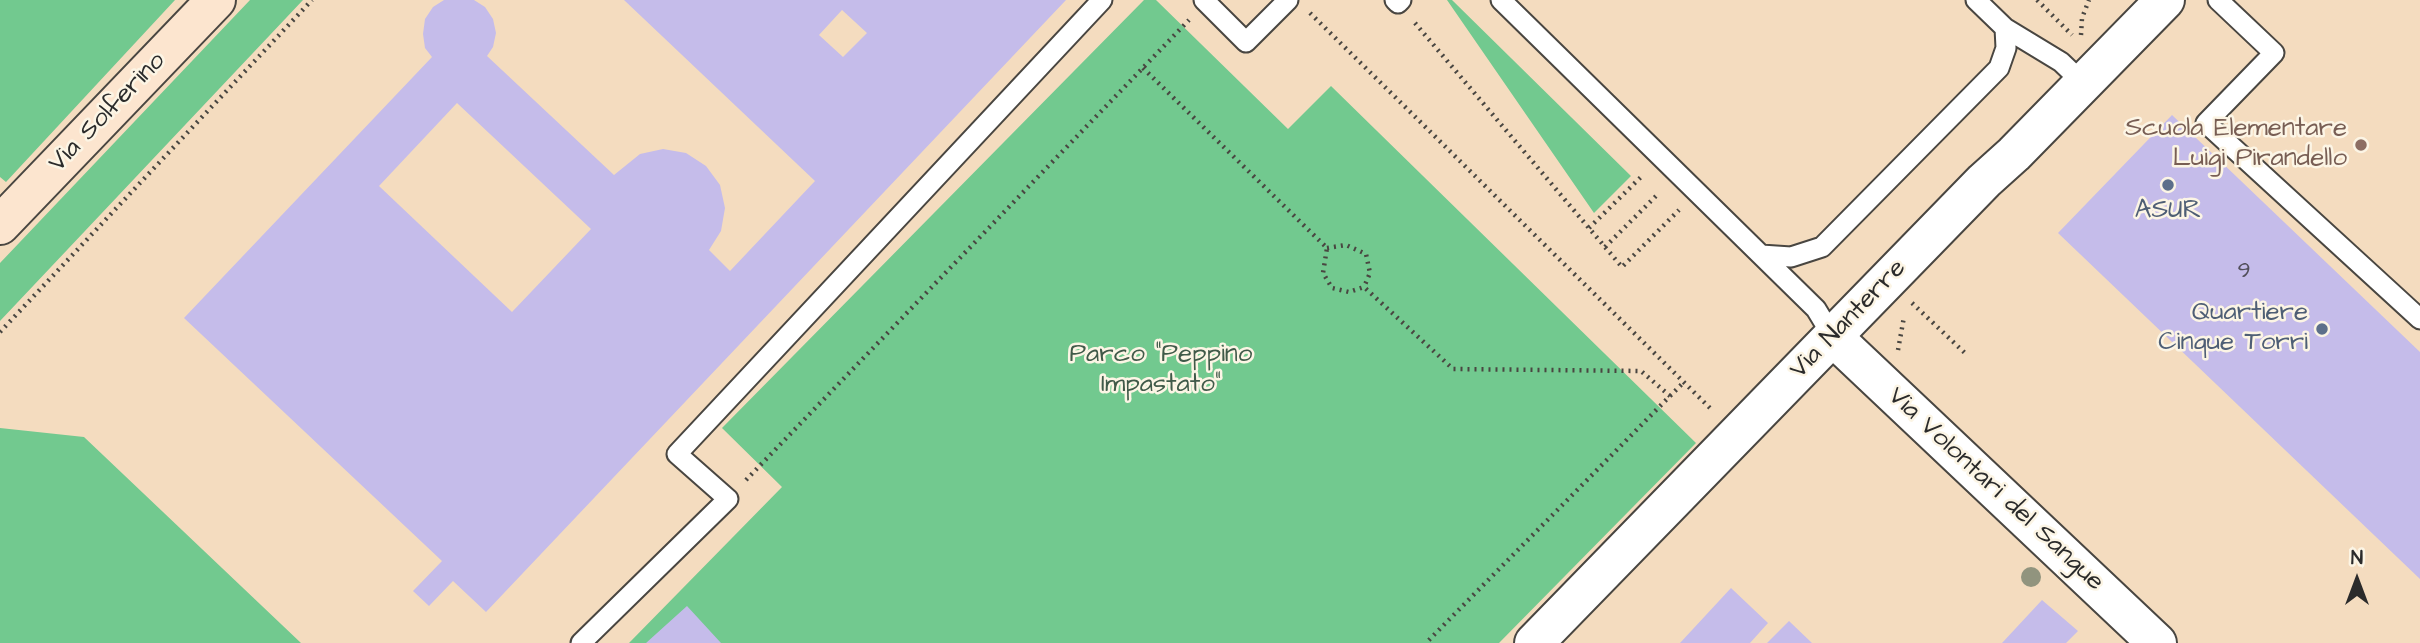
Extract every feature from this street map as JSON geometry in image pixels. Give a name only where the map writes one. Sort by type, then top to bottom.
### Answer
[{"type":"main road","name":"Via Solferino","points":[[0,225],[216,0]]},
{"type":"street","name":"Via Nanterre","points":[[1534,643],[1984,181],[2165,0]]},
{"type":"street","name":"Via Volontari del Sangue","points":[[1833,337],[2157,643]]},
{"type":"lane","points":[[581,643],[728,499],[677,454],[1102,0]]},
{"type":"lane","points":[[1205,1],[1246,42],[1288,0]]},
{"type":"lane","points":[[1502,0],[1816,309],[1833,337]]},
{"type":"lane","points":[[1976,0],[2005,28],[2061,62],[2083,83]]},
{"type":"lane","points":[[2218,0],[2274,53],[2206,123],[2420,319]]},
{"type":"lane","points":[[1761,255],[1791,257],[1822,247],[1999,68],[2006,48],[2005,28]]},
{"type":"path","points":[[0,332],[313,0]]},
{"type":"path","points":[[2037,0],[2081,43],[2082,18],[2089,0]]},
{"type":"path","points":[[728,499],[1205,1]]},
{"type":"path","points":[[1398,1],[1622,267],[1697,192]]},
{"type":"path","points":[[1306,9],[1737,435]]},
{"type":"path","points":[[1143,68],[1327,248]]},
{"type":"path","points":[[1589,228],[1661,156]]},
{"type":"path","points":[[1605,247],[1678,174]]},
{"type":"path","points":[[1346,245],[1366,254],[1370,273],[1364,287],[1349,292],[1332,288],[1323,273],[1327,248],[1346,245]]},
{"type":"path","points":[[1364,287],[1453,369],[1641,371],[1670,396]]},
{"type":"path","points":[[1910,302],[1967,355]]},
{"type":"path","points":[[1426,643],[1685,382]]},
{"type":"green space","points":[[0,0],[175,0],[6,182],[0,177]]},
{"type":"green space","points":[[250,0],[303,0],[0,321],[0,263]]},
{"type":"green space","name":"Parco \"Peppino Impastato\"","points":[[1144,0],[1156,0],[1288,129],[1331,86],[1696,443],[1499,643],[629,643],[782,487],[722,428]]},
{"type":"green space","points":[[1447,0],[1452,0],[1631,176],[1594,213]]},
{"type":"green space","points":[[0,428],[84,437],[301,643],[0,643]]},
{"type":"building","points":[[444,0],[474,0],[485,7],[493,19],[496,33],[493,47],[487,56],[614,175],[640,154],[663,149],[686,153],[706,166],[720,185],[725,208],[721,231],[709,250],[730,271],[815,181],[624,0],[1066,0],[486,612],[453,581],[429,606],[413,591],[442,561],[184,318],[432,57],[425,48],[423,34],[425,19],[433,7]],"holes":[[[842,10],[867,33],[843,57],[819,35]],[[457,103],[591,229],[512,312],[379,186]]]},
{"type":"building","points":[[2172,115],[2420,352],[2420,579],[2058,233]]},
{"type":"building","points":[[1731,588],[1768,623],[1750,643],[1680,643]]},
{"type":"building","points":[[2042,600],[2078,631],[2066,643],[2002,643]]},
{"type":"building","points":[[687,606],[721,643],[646,643]]},
{"type":"building","points":[[1789,621],[1812,643],[1767,643]]},
{"type":"place","name":"Scuola Elementare Luigi Pirandello","points":[[2361,145]]},
{"type":"place","name":"ASUR","points":[[2168,185]]},
{"type":"place","name":"Quartiere Cinque Torri","points":[[2322,329]]}]
